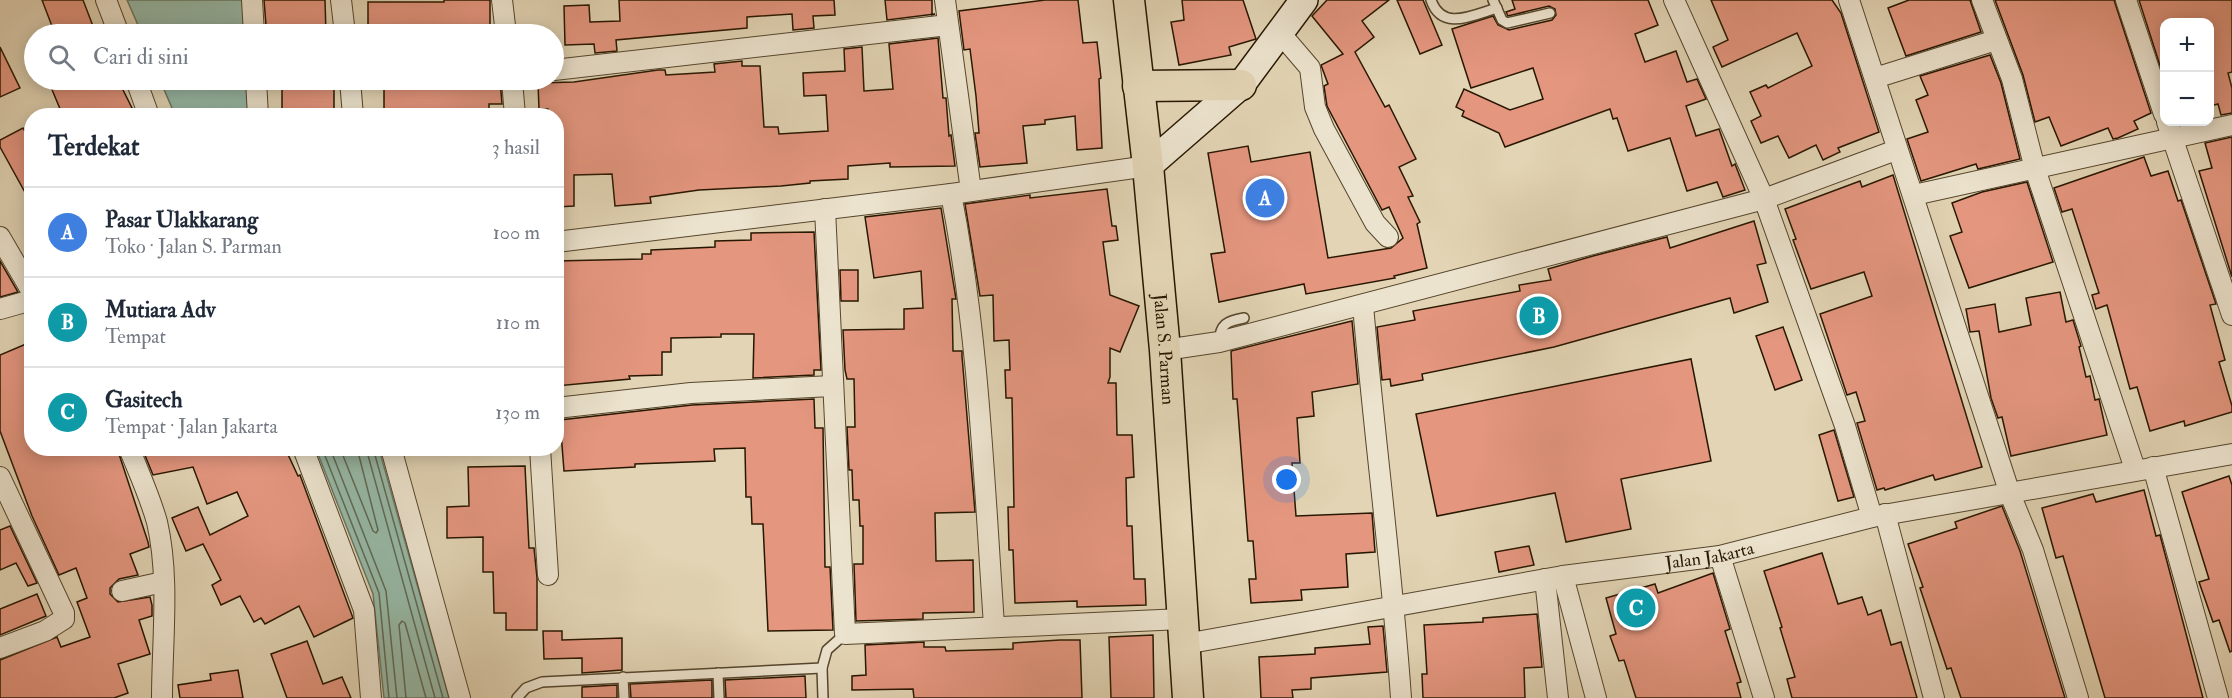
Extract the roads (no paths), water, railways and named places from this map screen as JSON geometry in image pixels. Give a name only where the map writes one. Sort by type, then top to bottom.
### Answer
[{"type":"main road","name":"Jalan S. Parman","points":[[1128,0],[1148,166],[1165,350],[1188,698]]},
{"type":"main road","points":[[1148,166],[1241,85],[1304,0]]},
{"type":"main road","points":[[1138,86],[1241,85]]},
{"type":"street","points":[[106,0],[115,24]]},
{"type":"street","points":[[252,0],[253,24]]},
{"type":"street","points":[[341,0],[344,24]]},
{"type":"street","points":[[502,0],[505,24]]},
{"type":"street","points":[[945,0],[971,191]]},
{"type":"street","points":[[1674,0],[1764,199],[1878,515],[1934,698]]},
{"type":"street","points":[[1849,0],[2010,494],[2033,550],[2078,698]]},
{"type":"street","points":[[1982,0],[2012,79],[2036,169],[2144,468],[2218,698]]},
{"type":"street","points":[[2126,0],[2160,102]]},
{"type":"street","points":[[564,69],[948,25]]},
{"type":"street","points":[[1280,33],[1310,68],[1315,107],[1324,129],[1375,223],[1388,237]]},
{"type":"street","points":[[1875,78],[1996,40]]},
{"type":"street","points":[[140,90],[146,108]]},
{"type":"street","points":[[257,90],[258,108]]},
{"type":"street","points":[[351,90],[352,108]]},
{"type":"street","points":[[513,90],[514,108]]},
{"type":"street","points":[[1914,195],[2036,169],[2170,130],[2232,125]]},
{"type":"street","points":[[2170,130],[2232,315]]},
{"type":"street","points":[[1165,350],[1218,342],[1764,199],[1896,150]]},
{"type":"street","points":[[564,241],[951,194],[1148,166]]},
{"type":"street","points":[[951,194],[965,267],[975,353],[994,625]]},
{"type":"street","points":[[825,208],[845,634]]},
{"type":"street","points":[[0,237],[24,278]]},
{"type":"street","points":[[0,309],[24,302]]},
{"type":"street","points":[[1364,305],[1373,428],[1395,608],[1401,698]]},
{"type":"street","points":[[564,407],[691,393],[832,386]]},
{"type":"street","name":"Jalan Jakarta","points":[[845,634],[994,625],[1183,631],[1395,608],[1554,577],[1720,556],[1878,515],[2232,454]]},
{"type":"street","points":[[132,456],[157,523],[163,582],[162,698]]},
{"type":"street","points":[[306,456],[364,610],[371,698]]},
{"type":"street","points":[[393,456],[460,698]]},
{"type":"street","points":[[541,456],[548,575]]},
{"type":"street","points":[[0,477],[64,619],[45,631],[0,648]]},
{"type":"street","points":[[1720,556],[1764,698]]},
{"type":"street","points":[[1554,577],[1557,698]]},
{"type":"street","points":[[1554,577],[1596,698]]},
{"type":"street","points":[[122,591],[163,582]]},
{"type":"lane","points":[[1431,0],[1440,15],[1451,20],[1495,4],[1502,20],[1507,23],[1550,13]]},
{"type":"lane","points":[[1218,342],[1223,324],[1244,318]]},
{"type":"lane","points":[[823,698],[822,668],[827,650],[845,634]]},
{"type":"lane","points":[[516,698],[526,688],[542,682],[822,668]]},
{"type":"lane","points":[[717,673],[718,698]]},
{"type":"lane","points":[[623,677],[624,698]]},
{"type":"water","points":[[127,0],[250,0],[251,24],[138,24]]},
{"type":"water","points":[[164,90],[253,90],[254,108],[172,108]]},
{"type":"water","points":[[319,456],[381,456],[449,698],[384,698],[373,594]]},
{"type":"place","name":"Pasar Ulakkarang","points":[[1265,198]]},
{"type":"place","name":"Mutiara Adv","points":[[1539,316]]},
{"type":"place","name":"Gasitech","points":[[1636,608]]}]
